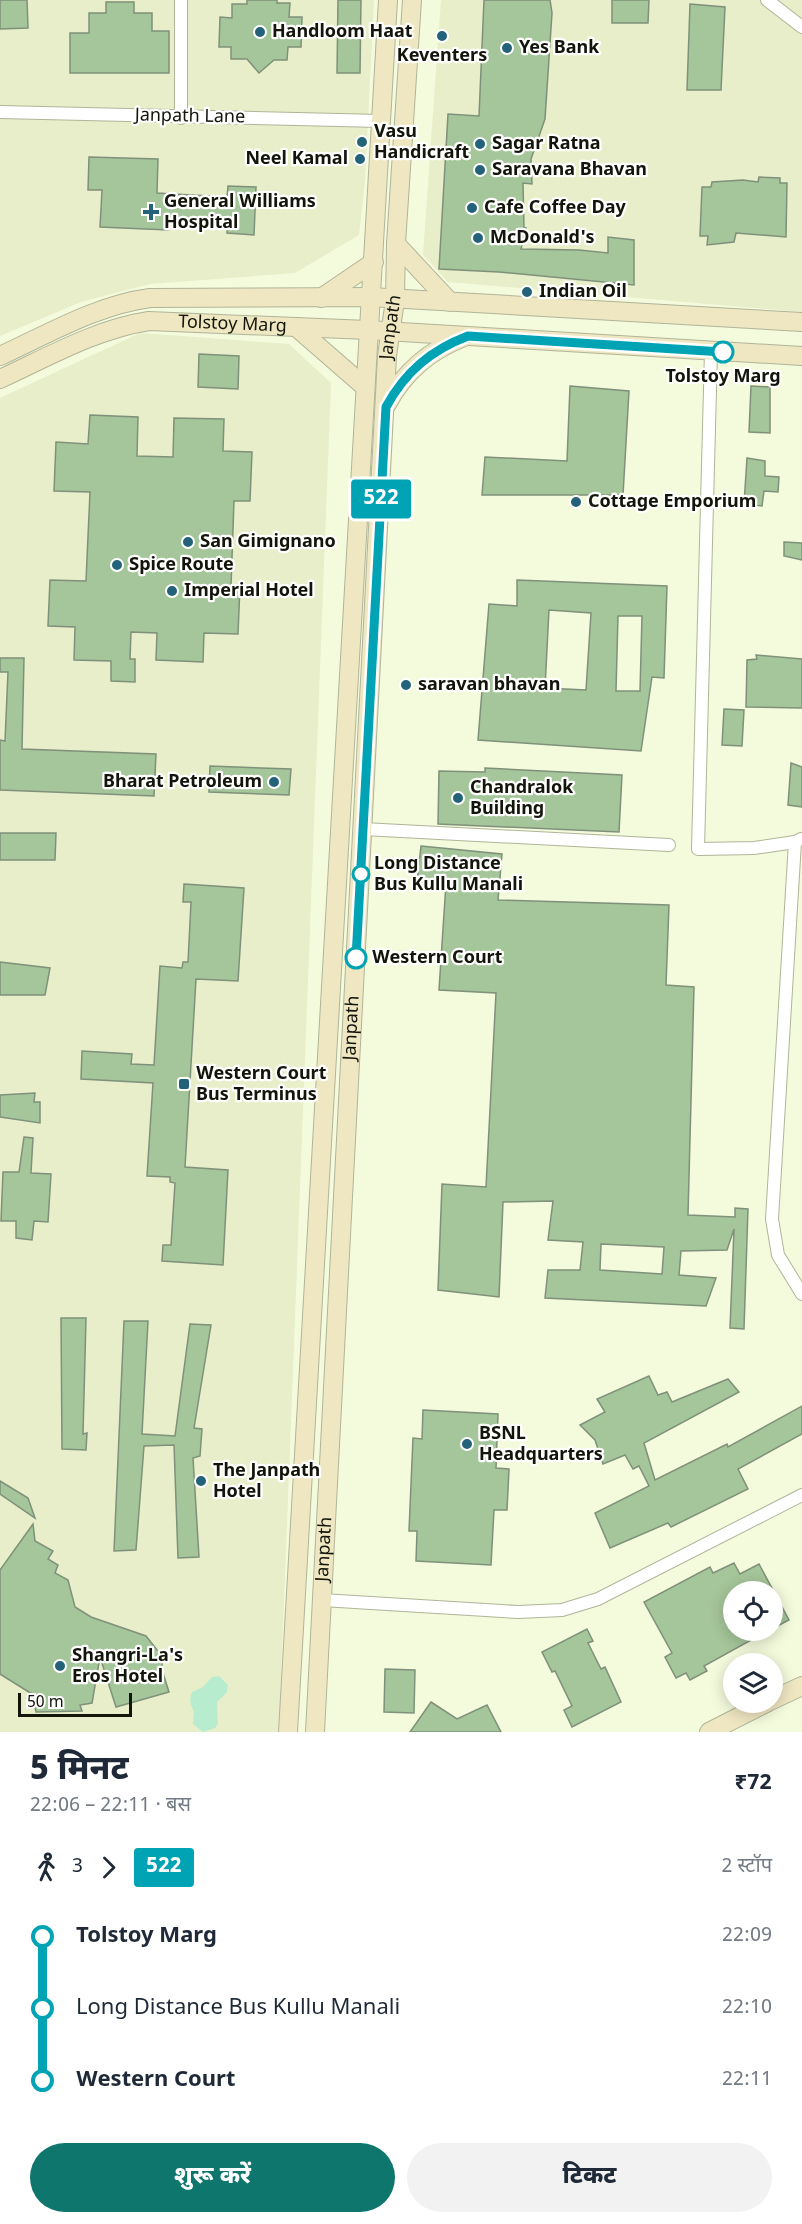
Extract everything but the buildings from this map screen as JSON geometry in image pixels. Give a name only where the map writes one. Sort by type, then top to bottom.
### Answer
[{"type":"main road","name":"Janpath","points":[[288,1732],[388,0]]},
{"type":"main road","name":"Janpath","points":[[315,1732],[389,332],[395,300],[396,244],[412,0]]},
{"type":"main road","points":[[396,244],[450,302]]},
{"type":"main road","points":[[321,298],[374,262]]},
{"type":"main road","name":"Tolstoy Marg","points":[[0,356],[86,316],[136,300],[150,298],[370,297],[802,322]]},
{"type":"main road","name":"Tolstoy Marg","points":[[0,379],[85,340],[149,321],[368,330],[802,356]]},
{"type":"main road","points":[[296,327],[365,387]]},
{"type":"main road","points":[[386,407],[403,380],[426,357],[468,336]]},
{"type":"main road","points":[[783,1696],[802,1686]]},
{"type":"main road","points":[[709,1732],[748,1713]]},
{"type":"street","points":[[181,0],[181,118]]},
{"type":"street","points":[[767,0],[802,27]]},
{"type":"street","name":"Janpath Lane","points":[[0,112],[381,121]]},
{"type":"street","points":[[711,351],[698,849],[754,848],[798,840],[772,1219],[778,1255],[802,1294]]},
{"type":"street","points":[[363,829],[669,845]]},
{"type":"street","points":[[322,1600],[518,1612],[562,1610],[598,1599],[802,1495]]},
{"type":"shaded area","points":[[0,0],[374,0],[365,181],[359,235],[295,273],[150,284],[81,302],[0,336]]},
{"type":"shaded area","points":[[441,0],[802,0],[802,312],[448,282],[423,255]]},
{"type":"shaded area","points":[[140,333],[289,344],[331,383],[279,1732],[0,1732],[0,398]]},
{"type":"shaded area","points":[[219,1676],[228,1685],[227,1692],[217,1702],[218,1724],[215,1728],[203,1732],[193,1724],[191,1695],[212,1677]]},
{"type":"bus line","name":"522","points":[[356,958],[386,407],[393,393],[426,357],[453,341],[468,336],[723,352]]},
{"type":"place","name":"Handloom Haat","points":[[260,32]]},
{"type":"place","name":"Keventers","points":[[442,36]]},
{"type":"place","name":"Yes Bank","points":[[507,48]]},
{"type":"place","name":"Vasu Handicraft","points":[[362,142]]},
{"type":"place","name":"Sagar Ratna","points":[[480,144]]},
{"type":"place","name":"Neel Kamal","points":[[360,159]]},
{"type":"place","name":"Saravana Bhavan","points":[[480,170]]},
{"type":"place","name":"Cafe Coffee Day","points":[[472,208]]},
{"type":"place","name":"General Williams Hospital","points":[[151,212]]},
{"type":"place","name":"McDonald's","points":[[478,238]]},
{"type":"place","name":"Indian Oil","points":[[527,292]]},
{"type":"place","name":"Tolstoy Marg","points":[[723,352]]},
{"type":"place","name":"Cottage Emporium","points":[[576,502]]},
{"type":"place","name":"San Gimignano","points":[[188,542]]},
{"type":"place","name":"Spice Route","points":[[117,565]]},
{"type":"place","name":"Imperial Hotel","points":[[172,591]]},
{"type":"place","name":"saravan bhavan","points":[[406,685]]},
{"type":"place","name":"Bharat Petroleum","points":[[274,782]]},
{"type":"place","name":"Chandralok Building","points":[[458,798]]},
{"type":"place","name":"Long Distance Bus Kullu Manali","points":[[361,874]]},
{"type":"place","name":"Western Court","points":[[356,958]]},
{"type":"place","name":"Western Court Bus Terminus","points":[[184,1084]]},
{"type":"place","name":"BSNL Headquarters","points":[[467,1444]]},
{"type":"place","name":"The Janpath Hotel","points":[[201,1481]]},
{"type":"place","name":"Shangri-La's Eros Hotel","points":[[60,1666]]}]
